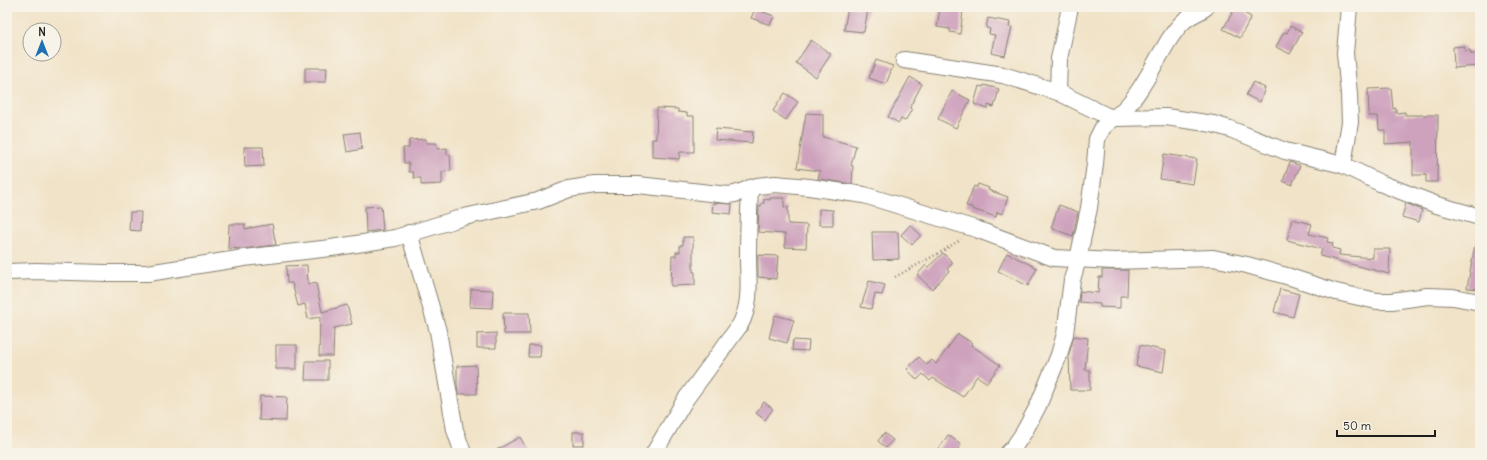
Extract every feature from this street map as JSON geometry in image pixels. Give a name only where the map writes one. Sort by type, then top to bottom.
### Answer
[{"type":"street","points":[[1058,92],[1059,60],[1070,7]]},
{"type":"street","points":[[1008,453],[1024,432],[1038,406],[1059,355],[1065,334],[1072,280],[1089,208],[1097,139],[1103,127],[1122,112],[1143,84],[1177,28],[1185,20],[1206,7]]},
{"type":"street","points":[[1343,165],[1350,122],[1345,52],[1349,7]]},
{"type":"street","points":[[904,60],[1003,75],[1058,92],[1114,118],[1166,117],[1213,124],[1230,129],[1285,151],[1343,165],[1380,183],[1438,205],[1480,217]]},
{"type":"street","points":[[7,272],[36,270],[148,273],[244,258],[344,246],[395,238],[464,218],[538,201],[577,187],[595,185],[630,185],[719,195],[735,194],[757,186],[775,184],[864,195],[976,229],[1054,258],[1114,261],[1213,258],[1247,265],[1336,292],[1377,301],[1392,301],[1428,296],[1453,297],[1480,302]]},
{"type":"street","points":[[654,453],[685,400],[745,316],[749,294],[748,256],[750,188]]},
{"type":"street","points":[[409,233],[438,331],[455,430],[463,453]]},
{"type":"path","points":[[709,7],[717,7]]},
{"type":"path","points":[[895,277],[941,252],[976,229]]},
{"type":"building","points":[[848,7],[868,9],[864,32],[844,30]]},
{"type":"building","points":[[940,8],[963,11],[960,34],[950,32],[950,29],[937,27]]},
{"type":"building","points":[[1235,8],[1251,17],[1240,38],[1223,29]]},
{"type":"building","points":[[755,9],[774,16],[770,25],[751,18]]},
{"type":"building","points":[[988,18],[1010,22],[1009,27],[1012,27],[1005,56],[991,53],[995,35],[989,34],[990,29],[986,28]]},
{"type":"building","points":[[1290,26],[1302,32],[1290,54],[1276,47],[1284,32],[1287,33]]},
{"type":"building","points":[[811,40],[831,54],[816,77],[796,63]]},
{"type":"building","points":[[1464,46],[1465,51],[1470,50],[1471,54],[1477,54],[1478,66],[1454,68],[1453,47]]},
{"type":"building","points":[[876,60],[893,66],[886,84],[869,78]]},
{"type":"building","points":[[305,68],[327,68],[326,82],[305,82]]},
{"type":"building","points":[[910,77],[922,84],[910,107],[912,109],[905,121],[901,119],[899,123],[888,117]]},
{"type":"building","points":[[1253,82],[1265,88],[1260,102],[1246,95]]},
{"type":"building","points":[[984,85],[999,89],[994,107],[988,105],[988,109],[974,104],[979,86],[983,87]]},
{"type":"building","points":[[1391,88],[1393,109],[1396,108],[1396,113],[1405,112],[1405,115],[1438,115],[1437,182],[1426,182],[1426,175],[1413,175],[1413,142],[1385,144],[1385,130],[1379,130],[1378,116],[1369,116],[1368,89]]},
{"type":"building","points":[[952,91],[970,100],[956,128],[938,119]]},
{"type":"building","points":[[785,93],[798,102],[786,120],[773,111]]},
{"type":"building","points":[[657,108],[678,109],[678,112],[687,113],[687,116],[694,116],[694,152],[680,152],[679,159],[652,157],[652,139],[656,139]]},
{"type":"building","points":[[806,113],[823,114],[823,137],[856,146],[851,165],[853,166],[852,184],[818,179],[820,171],[797,168]]},
{"type":"building","points":[[716,129],[753,132],[752,143],[715,140]]},
{"type":"building","points":[[360,132],[362,149],[347,152],[344,134]]},
{"type":"building","points":[[426,139],[426,143],[436,143],[437,149],[447,148],[447,155],[450,154],[451,171],[442,172],[442,184],[421,185],[421,178],[414,178],[413,172],[409,172],[409,163],[404,163],[403,148],[409,148],[409,140]]},
{"type":"building","points":[[244,147],[263,147],[264,166],[245,167]]},
{"type":"building","points":[[1164,154],[1197,159],[1193,184],[1160,179]]},
{"type":"building","points":[[1290,162],[1300,166],[1292,185],[1283,181]]},
{"type":"building","points":[[978,184],[989,188],[988,190],[1008,197],[1002,214],[997,212],[996,217],[966,206],[974,186],[977,187]]},
{"type":"building","points":[[770,198],[784,198],[784,207],[788,207],[788,224],[807,225],[806,248],[785,247],[785,234],[758,232],[759,206],[764,203],[764,199],[770,200]]},
{"type":"building","points":[[713,203],[732,204],[731,214],[712,212]]},
{"type":"building","points":[[1406,203],[1422,210],[1419,222],[1402,217]]},
{"type":"building","points":[[1059,205],[1078,212],[1073,236],[1051,228]]},
{"type":"building","points":[[381,206],[383,230],[366,232],[365,207]]},
{"type":"building","points":[[819,209],[833,210],[833,225],[819,225]]},
{"type":"building","points":[[130,212],[141,212],[140,231],[129,230]]},
{"type":"building","points":[[1292,219],[1312,224],[1309,234],[1328,238],[1327,242],[1333,243],[1332,248],[1340,250],[1339,255],[1373,258],[1373,249],[1390,249],[1389,274],[1320,256],[1322,249],[1287,240]]},
{"type":"building","points":[[229,224],[245,224],[245,229],[272,224],[276,245],[242,249],[228,248]]},
{"type":"building","points":[[910,225],[921,235],[912,245],[901,235]]},
{"type":"building","points":[[872,232],[898,232],[899,259],[873,260]]},
{"type":"building","points":[[683,237],[693,237],[693,272],[695,272],[695,285],[671,286],[672,256],[676,256],[676,252],[680,252],[680,245],[683,245]]},
{"type":"building","points":[[1475,245],[1480,245],[1480,289],[1467,288]]},
{"type":"building","points":[[943,253],[953,263],[947,269],[949,271],[932,289],[917,275],[926,265],[928,267]]},
{"type":"building","points":[[1007,253],[1037,268],[1028,286],[998,271]]},
{"type":"building","points":[[758,255],[778,256],[776,279],[758,277]]},
{"type":"building","points":[[307,265],[308,285],[316,283],[322,312],[347,305],[352,324],[334,328],[333,356],[319,356],[320,317],[308,319],[305,304],[298,306],[292,283],[287,283],[286,266]]},
{"type":"building","points":[[1102,270],[1128,270],[1127,296],[1120,296],[1120,308],[1100,307],[1100,304],[1079,302],[1080,291],[1098,293],[1099,277],[1102,277]]},
{"type":"building","points":[[869,281],[885,285],[882,295],[875,294],[871,309],[861,307]]},
{"type":"building","points":[[471,289],[493,290],[492,308],[470,307]]},
{"type":"building","points":[[1280,289],[1299,294],[1293,317],[1274,312]]},
{"type":"building","points":[[503,313],[529,313],[530,334],[504,334]]},
{"type":"building","points":[[775,315],[794,320],[787,343],[769,338]]},
{"type":"building","points":[[496,333],[496,348],[477,348],[477,334]]},
{"type":"building","points":[[958,334],[1000,365],[987,383],[977,376],[963,397],[933,378],[930,381],[923,374],[917,380],[907,369],[919,357],[927,365],[932,360],[936,364]]},
{"type":"building","points":[[1074,336],[1088,338],[1085,370],[1090,370],[1090,390],[1070,390],[1069,354]]},
{"type":"building","points":[[793,340],[809,341],[808,351],[792,350]]},
{"type":"building","points":[[276,345],[297,345],[297,369],[276,369]]},
{"type":"building","points":[[529,345],[541,345],[540,357],[528,357]]},
{"type":"building","points":[[1140,345],[1166,351],[1163,372],[1136,366]]},
{"type":"building","points":[[306,361],[328,361],[328,380],[305,380]]},
{"type":"building","points":[[476,365],[477,394],[458,394],[457,366]]},
{"type":"building","points":[[260,396],[287,397],[286,421],[259,420]]},
{"type":"building","points":[[764,402],[773,409],[765,420],[756,413]]},
{"type":"building","points":[[573,432],[584,432],[584,445],[573,445]]},
{"type":"building","points":[[884,433],[893,440],[886,448],[878,441]]},
{"type":"building","points":[[948,435],[961,444],[956,453],[936,453]]},
{"type":"building","points":[[520,437],[529,453],[491,453]]}]
